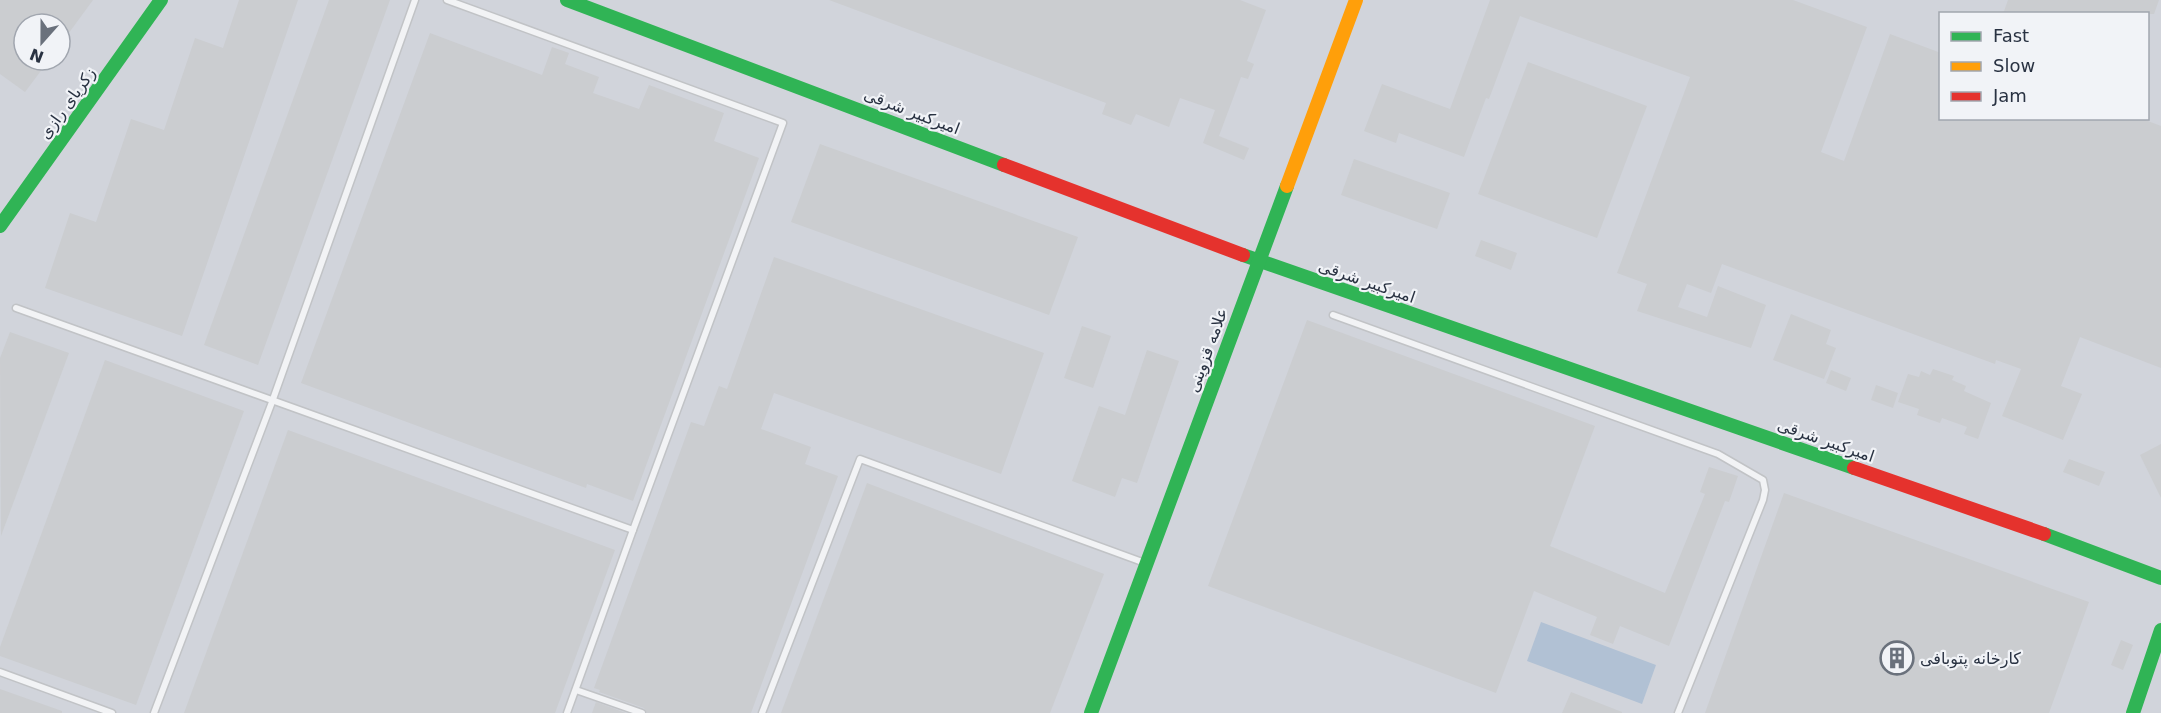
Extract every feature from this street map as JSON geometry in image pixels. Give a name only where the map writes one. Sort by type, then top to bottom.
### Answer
[{"type":"street","name":"زکریای رازی","points":[[0,226],[161,0]]},
{"type":"street","name":"امیرکبیر شرقی","points":[[567,0],[1258,261],[2061,540],[2161,578]]},
{"type":"street","name":"علامه قزوینی","points":[[1091,713],[1356,0]]},
{"type":"street","points":[[2133,713],[2161,630]]},
{"type":"lane","points":[[154,713],[272,402],[415,0]]},
{"type":"lane","points":[[447,0],[783,123],[567,713]]},
{"type":"lane","points":[[16,308],[633,530]]},
{"type":"lane","points":[[1334,315],[1718,453],[1763,480],[1765,490],[1759,511],[1678,713]]},
{"type":"lane","points":[[762,713],[860,459],[1146,563]]},
{"type":"lane","points":[[0,672],[112,713]]},
{"type":"lane","points":[[576,690],[642,713]]},
{"type":"shaded area","points":[[0,0],[2161,0],[2161,713],[0,713]]},
{"type":"water","points":[[1541,622],[1656,665],[1642,704],[1527,661]]},
{"type":"building","points":[[0,0],[93,0],[72,29],[72,12],[12,12],[12,72],[40,72],[25,92],[0,74]]},
{"type":"building","points":[[239,0],[298,0],[182,336],[45,288],[70,213],[96,222],[131,119],[164,130],[195,38],[223,48]]},
{"type":"building","points":[[329,0],[390,0],[258,365],[204,345]]},
{"type":"building","points":[[829,0],[1240,0],[1266,10],[1247,61],[1254,64],[1248,79],[1241,77],[1219,136],[1249,148],[1244,160],[1203,143],[1215,110],[1180,98],[1169,127],[1136,114],[1131,125],[1102,114],[1106,103]]},
{"type":"building","points":[[1490,0],[1793,0],[1867,27],[1821,152],[1844,161],[1890,34],[1939,52],[1939,120],[2145,120],[2161,126],[2161,368],[2080,337],[2061,386],[2082,394],[2063,440],[2002,416],[2021,369],[1996,360],[1995,364],[1722,264],[1711,293],[1687,284],[1678,307],[1707,317],[1718,286],[1766,305],[1751,348],[1637,311],[1647,284],[1617,273],[1690,77],[1520,16],[1489,99],[1486,98],[1464,157],[1399,133],[1396,143],[1364,131],[1382,84],[1450,109]]},
{"type":"building","points":[[2008,0],[2159,0],[2154,14],[2149,14],[2149,12],[2004,12]]},
{"type":"building","points":[[430,33],[542,75],[552,47],[569,53],[565,64],[599,77],[593,93],[639,109],[649,85],[724,113],[714,141],[759,158],[633,501],[587,484],[586,488],[301,383]]},
{"type":"building","points":[[1528,62],[1647,106],[1597,238],[1478,194]]},
{"type":"building","points":[[820,144],[1078,237],[1049,315],[791,222]]},
{"type":"building","points":[[1354,159],[1450,193],[1437,229],[1341,195]]},
{"type":"building","points":[[1481,240],[1517,253],[1511,270],[1475,256]]},
{"type":"building","points":[[774,257],[1044,353],[1001,474],[774,393],[761,429],[811,447],[805,464],[838,476],[751,713],[647,713],[644,708],[599,692],[600,690],[594,688],[691,422],[704,426],[719,386],[727,389]]},
{"type":"building","points":[[1791,314],[1831,330],[1826,344],[1836,348],[1824,379],[1773,360]]},
{"type":"building","points":[[1307,320],[1595,426],[1550,546],[1665,593],[1705,494],[1700,492],[1709,467],[1738,476],[1729,502],[1725,501],[1669,646],[1620,626],[1613,644],[1590,635],[1597,617],[1534,591],[1496,693],[1208,586]]},
{"type":"building","points":[[1082,326],[1111,336],[1093,388],[1064,378]]},
{"type":"building","points":[[10,332],[69,353],[1,536],[0,358]]},
{"type":"building","points":[[1147,350],[1179,361],[1137,483],[1122,478],[1115,497],[1072,481],[1099,406],[1125,415]]},
{"type":"building","points":[[105,360],[244,411],[136,705],[0,656],[0,647]]},
{"type":"building","points":[[1933,369],[1954,376],[1952,380],[1966,386],[1964,391],[1991,403],[1978,439],[1964,434],[1967,427],[1942,418],[1940,423],[1917,415],[1919,409],[1898,402],[1908,374],[1919,377],[1921,371],[1930,375]]},
{"type":"building","points":[[1831,370],[1851,378],[1846,391],[1826,383]]},
{"type":"building","points":[[1876,385],[1898,393],[1893,408],[1871,400]]},
{"type":"building","points":[[288,430],[615,550],[555,713],[184,713]]},
{"type":"building","points":[[2161,444],[2161,498],[2140,455]]},
{"type":"building","points":[[2069,459],[2105,472],[2099,486],[2063,472]]},
{"type":"building","points":[[867,483],[1104,574],[1050,713],[781,713]]},
{"type":"building","name":"کارخانه پتوبافی","points":[[1784,493],[2089,602],[2049,713],[1705,713]]},
{"type":"building","points":[[2121,640],[2133,645],[2123,670],[2111,665]]},
{"type":"building","points":[[0,689],[62,711],[62,713],[0,713]]},
{"type":"building","points":[[1571,692],[1622,712],[1622,713],[1562,713]]},
{"type":"building","points":[[596,702],[626,713],[592,713]]},
{"type":"traffic: fast","points":[[0,226],[161,0]]},
{"type":"traffic: fast","points":[[567,0],[1004,165]]},
{"type":"traffic: fast","points":[[1091,713],[1287,186]]},
{"type":"traffic: fast","points":[[1243,255],[1854,468]]},
{"type":"traffic: fast","points":[[2044,534],[2161,578]]},
{"type":"traffic: fast","points":[[2133,713],[2161,630]]},
{"type":"traffic: slow","points":[[1287,186],[1356,0]]},
{"type":"traffic: jam","points":[[1004,165],[1243,255]]},
{"type":"traffic: jam","points":[[1854,468],[2044,534]]},
{"type":"place","name":"کارخانه پتوبافی","points":[[1897,658]]}]
